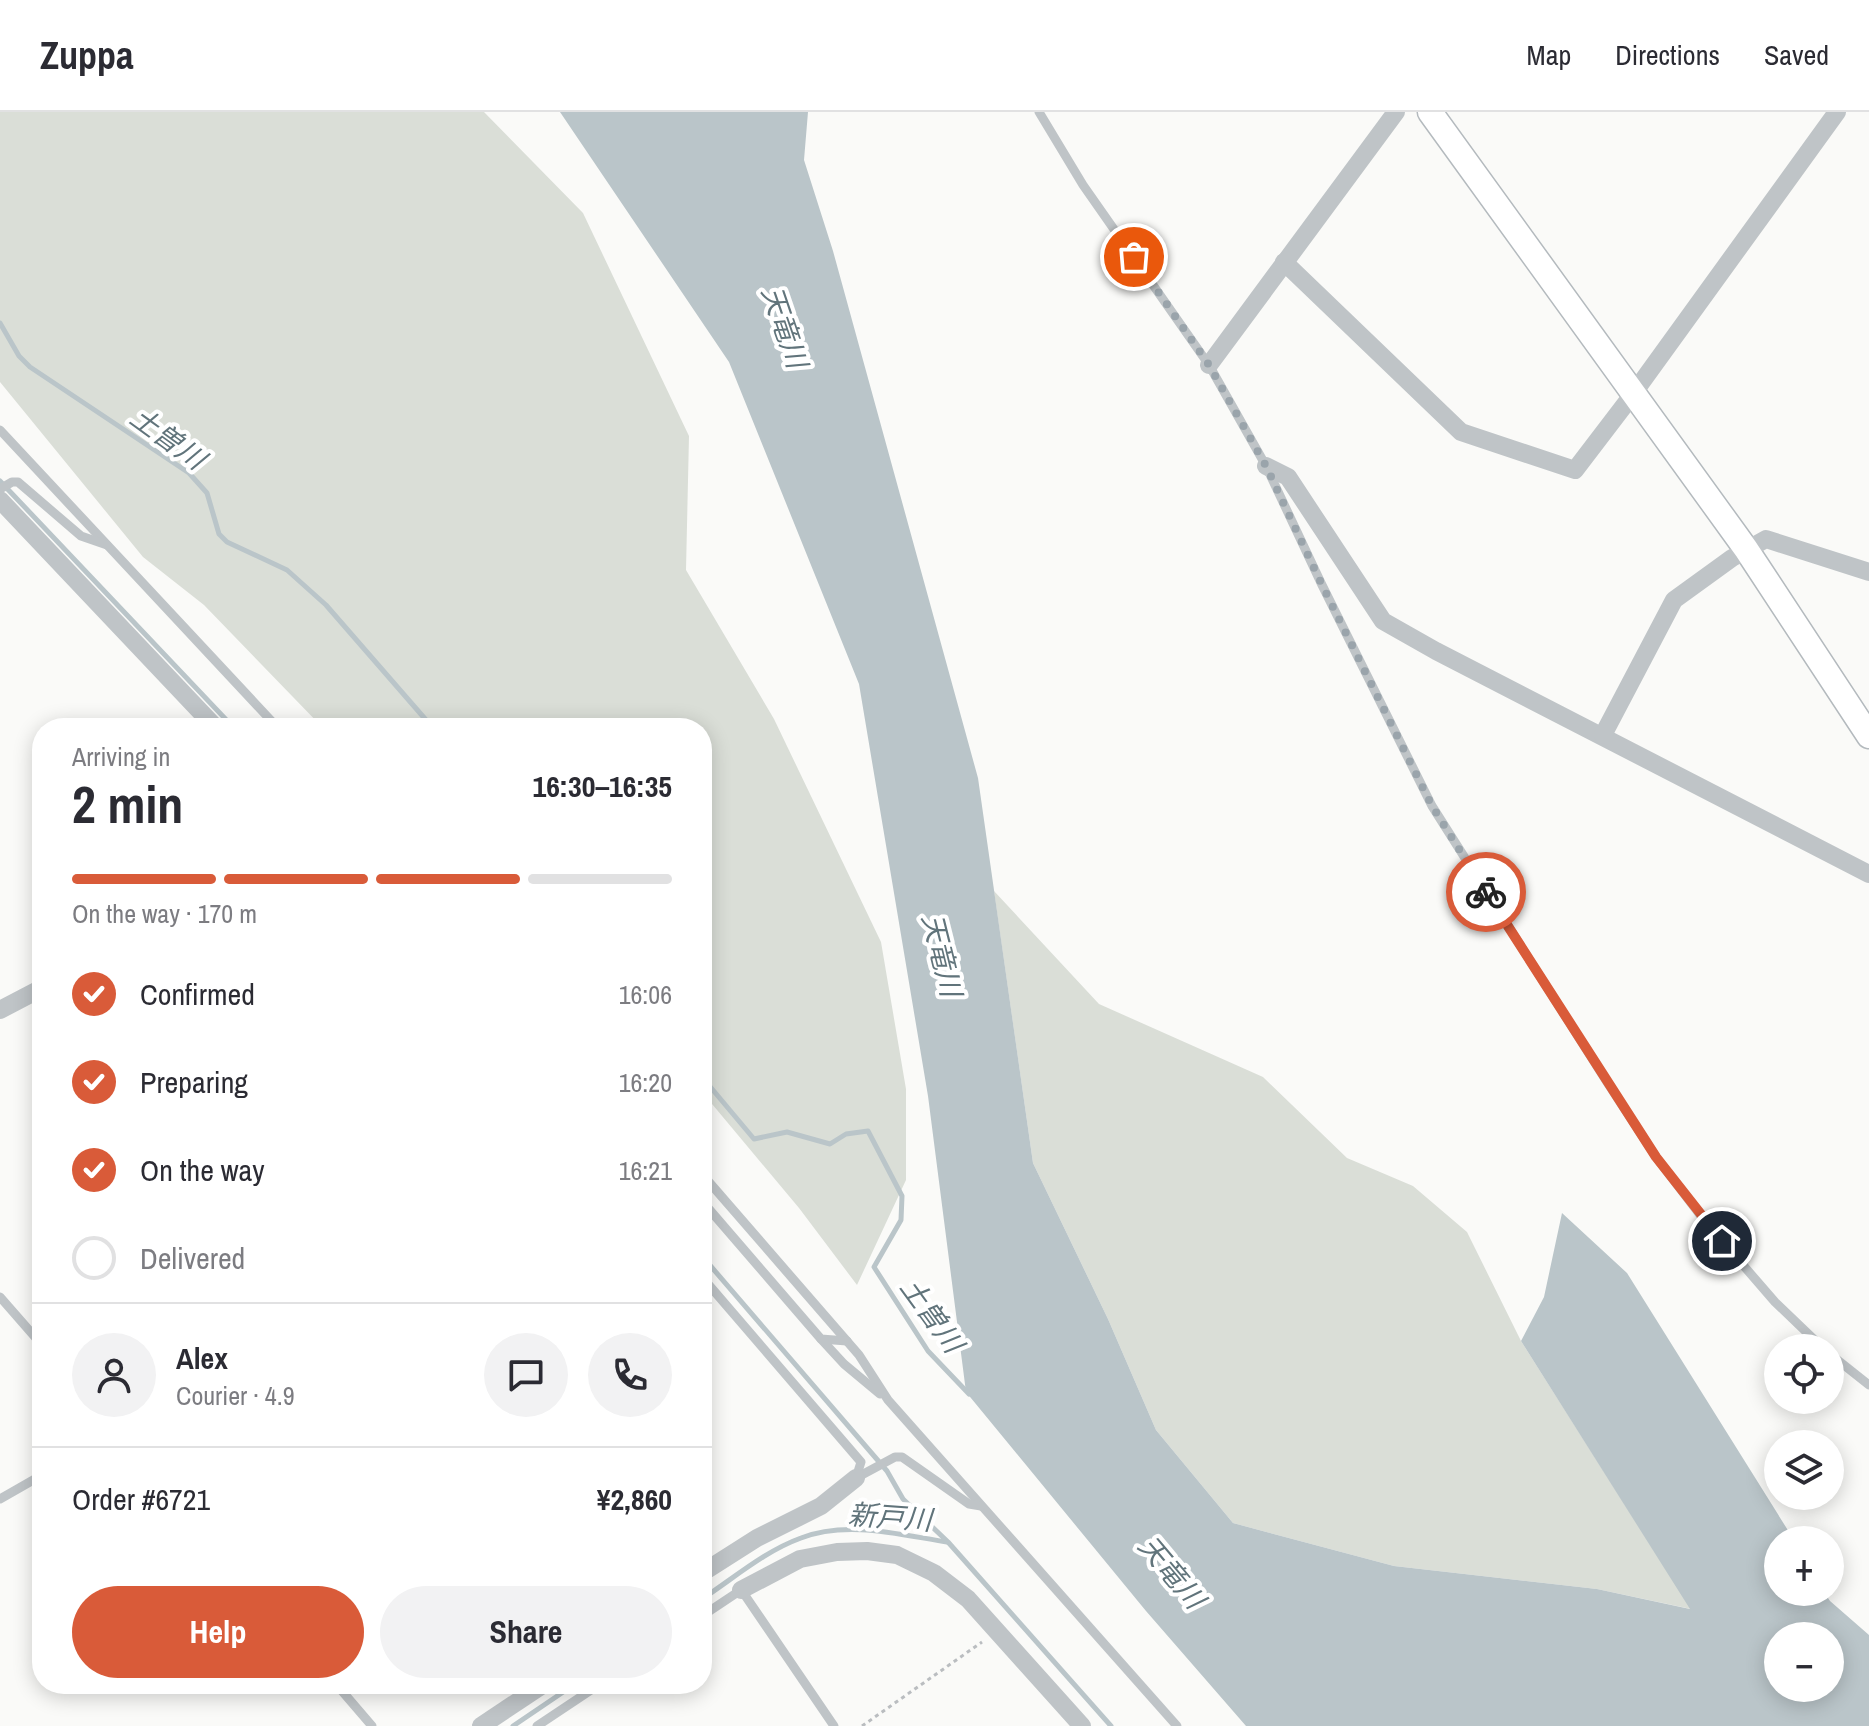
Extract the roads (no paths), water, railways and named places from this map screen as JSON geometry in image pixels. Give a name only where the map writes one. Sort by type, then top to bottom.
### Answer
[{"type":"street","points":[[1209,365],[1396,112]]},
{"type":"street","points":[[1430,112],[1746,549],[1869,736]]},
{"type":"street","points":[[1284,262],[1461,432],[1575,470],[1837,112]]},
{"type":"street","points":[[1266,466],[1288,477],[1383,621],[1869,874]]},
{"type":"street","points":[[0,500],[207,718]]},
{"type":"street","points":[[1603,735],[1674,600],[1746,549],[1766,539],[1869,572]]},
{"type":"street","points":[[0,1010],[32,993]]},
{"type":"street","points":[[712,1567],[757,1538],[821,1506],[865,1474]]},
{"type":"street","points":[[740,1588],[800,1559],[837,1552],[867,1551],[897,1555],[954,1586],[1082,1726]]},
{"type":"street","points":[[481,1726],[529,1694]]},
{"type":"lane","points":[[1039,112],[1083,185],[1209,365],[1266,466],[1432,806],[1472,870],[1656,1157],[1704,1220],[1775,1302],[1808,1334]]},
{"type":"lane","points":[[0,430],[269,718]]},
{"type":"lane","points":[[0,489],[18,482],[81,536],[110,546]]},
{"type":"lane","points":[[712,1186],[859,1355],[888,1400],[1177,1726]]},
{"type":"lane","points":[[712,1213],[844,1364],[888,1400]]},
{"type":"lane","points":[[712,1289],[861,1462],[865,1474],[902,1457],[969,1504],[981,1506]]},
{"type":"lane","points":[[0,1297],[32,1334]]},
{"type":"lane","points":[[821,1339],[847,1341]]},
{"type":"lane","points":[[1844,1365],[1869,1385]]},
{"type":"lane","points":[[0,1499],[32,1481]]},
{"type":"lane","points":[[712,1609],[740,1588],[834,1726]]},
{"type":"lane","points":[[345,1694],[372,1726]]},
{"type":"lane","points":[[537,1726],[585,1694]]},
{"type":"water","name":"天竜川","points":[[560,112],[808,112],[804,160],[833,251],[978,778],[1033,1163],[1108,1319],[1156,1430],[1233,1523],[1394,1566],[1597,1589],[1690,1609],[1521,1341],[1544,1297],[1562,1213],[1627,1273],[1764,1492],[1764,1510],[1775,1510],[1785,1526],[1764,1526],[1764,1606],[1836,1606],[1869,1635],[1869,1726],[1246,1726],[1146,1611],[966,1392],[928,1096],[859,684],[729,362]]},
{"type":"waterway","name":"土曽川","points":[[0,323],[19,356],[30,367],[189,473],[207,493],[219,534],[227,542],[287,570],[326,605],[424,718]]},
{"type":"waterway","points":[[0,481],[225,718]]},
{"type":"waterway","name":"土曽川","points":[[712,1089],[754,1139],[787,1132],[830,1144],[846,1134],[868,1131],[902,1196],[901,1220],[874,1267],[928,1351],[969,1394]]},
{"type":"waterway","points":[[712,1268],[887,1471],[903,1499],[948,1542],[1111,1726]]},
{"type":"waterway","name":"新戸川","points":[[712,1592],[775,1550],[819,1533],[874,1531],[947,1542]]},
{"type":"waterway","name":"新戸川","points":[[513,1726],[560,1694]]}]
